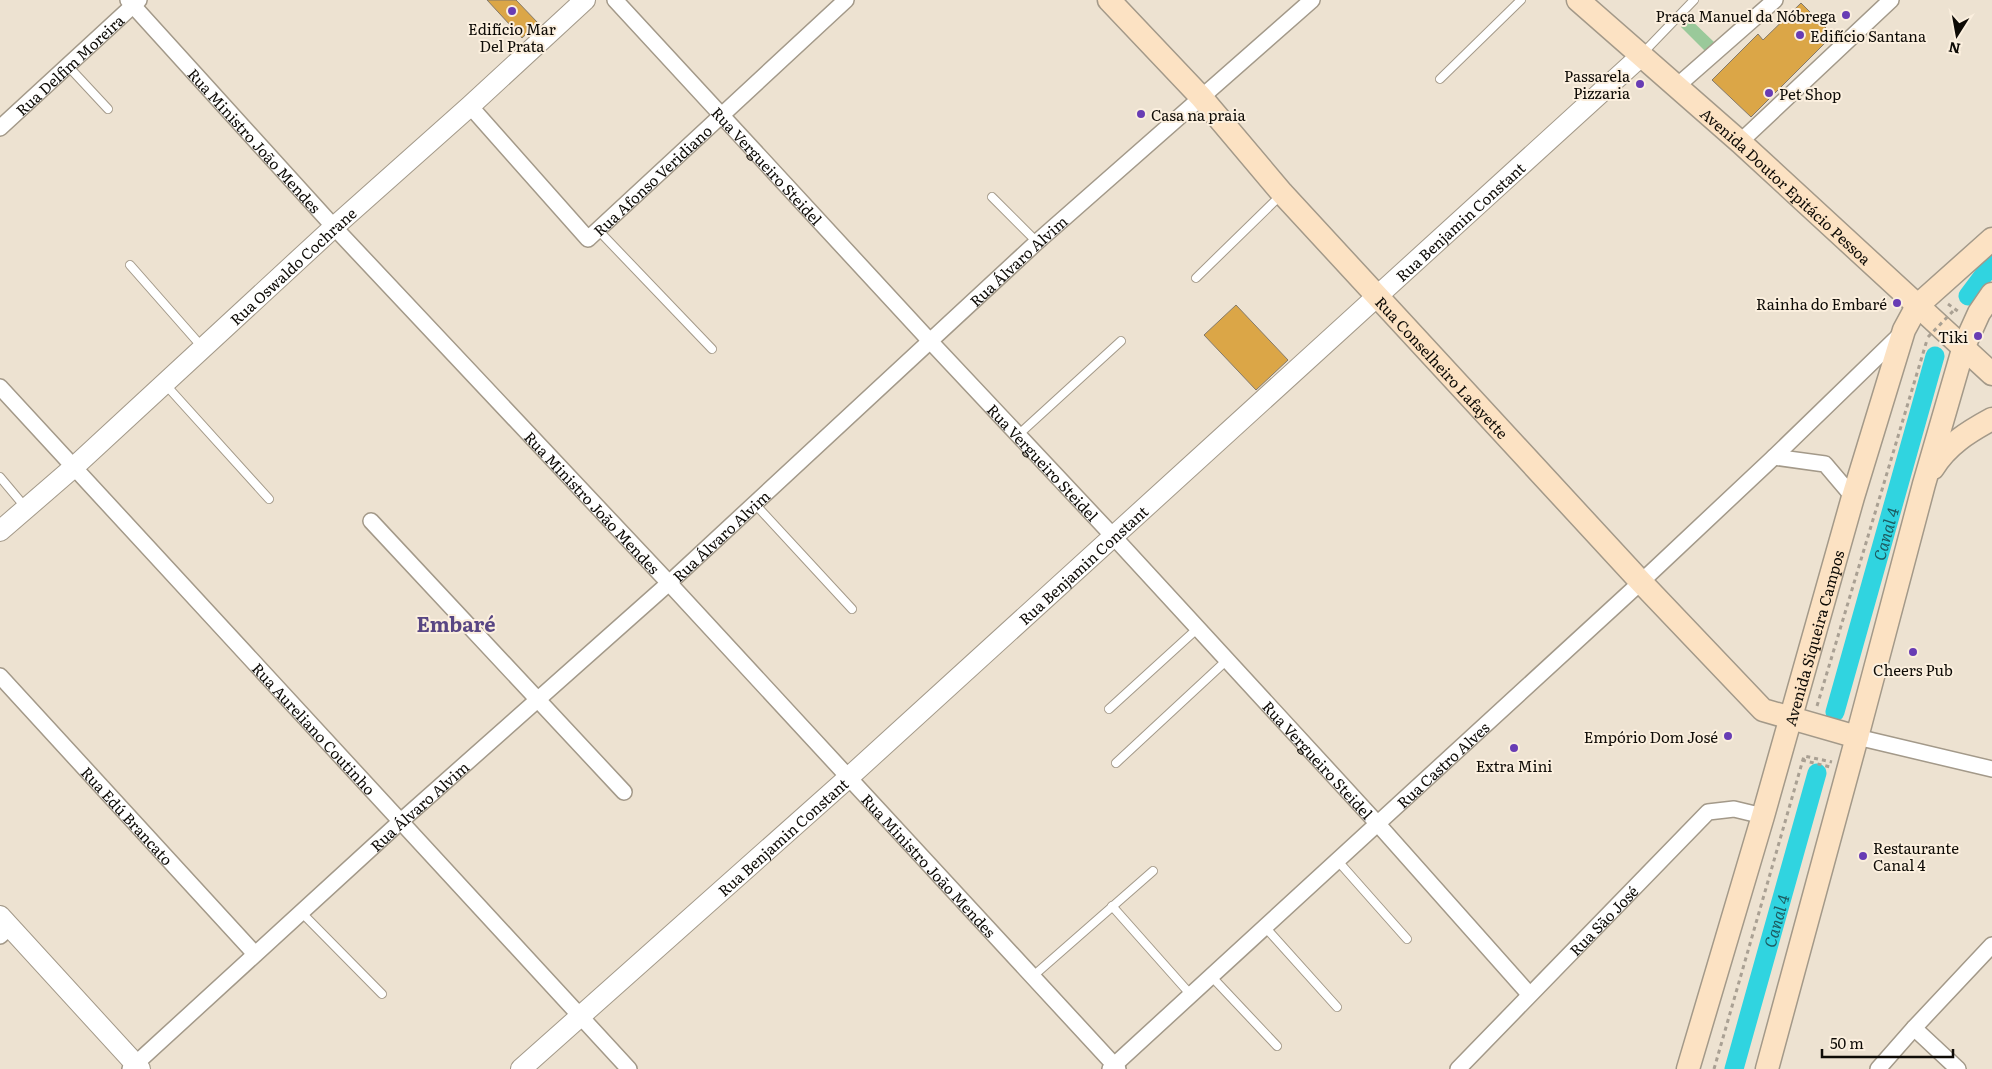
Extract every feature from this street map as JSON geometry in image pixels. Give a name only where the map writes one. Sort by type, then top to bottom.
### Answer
[{"type":"main road","name":"Rua Conselheiro Lafayette","points":[[1109,0],[1201,96],[1282,194],[1378,295],[1641,582],[1763,710],[1804,716],[1849,735]]},
{"type":"main road","name":"Avenida Doutor Epitácio Pessoa","points":[[1587,3],[1641,56],[1740,142],[1918,306],[1934,332],[1964,346],[1992,374]]},
{"type":"main road","name":"Avenida Siqueira Campos","points":[[1688,1069],[1780,754],[1804,716],[1853,497],[1904,330],[1918,306],[1992,239]]},
{"type":"main road","points":[[1767,1069],[1848,771],[1849,735],[1964,346],[1979,313],[1992,294]]},
{"type":"main road","points":[[1924,484],[1940,456],[1952,444],[1992,419]]},
{"type":"street","name":"Rua Oswaldo Cochrane","points":[[0,531],[74,467],[334,227],[585,0]]},
{"type":"street","name":"Rua Vergueiro Steidel","points":[[615,0],[1198,628],[1377,823],[1529,994]]},
{"type":"street","name":"Rua Afonso Veridiano","points":[[470,106],[588,239],[846,0]]},
{"type":"street","name":"Rua Álvaro Alvim","points":[[135,1067],[401,821],[669,583],[929,340],[1037,242],[1312,0]]},
{"type":"street","points":[[1677,86],[1775,0]]},
{"type":"street","points":[[1740,142],[1892,0]]},
{"type":"street","name":"Rua Delfim Moreira","points":[[0,128],[133,2]]},
{"type":"street","name":"Rua Ministro João Mendes","points":[[133,2],[334,227],[669,583],[1114,1068]]},
{"type":"street","name":"Rua Benjamin Constant","points":[[521,1069],[848,778],[1641,56]]},
{"type":"street","name":"Rua Castro Alves","points":[[1114,1068],[1336,860],[1641,582],[1774,457],[1904,330]]},
{"type":"street","name":"Rua Aureliano Coutinho","points":[[0,386],[629,1069]]},
{"type":"street","points":[[1774,457],[1825,464],[1853,497]]},
{"type":"street","points":[[371,521],[624,792]]},
{"type":"street","name":"Rua Edú Brancato","points":[[0,676],[255,954]]},
{"type":"street","points":[[1849,735],[1992,769]]},
{"type":"street","name":"Rua São José","points":[[1458,1069],[1708,812],[1734,809],[1763,816]]},
{"type":"street","points":[[3,926],[135,1067]]},
{"type":"street","points":[[1878,1069],[1992,945]]},
{"type":"street","points":[[1914,1028],[1958,1069]]},
{"type":"lane","points":[[1440,79],[1521,0]]},
{"type":"lane","points":[[1641,56],[1694,0]]},
{"type":"lane","points":[[67,66],[108,109]]},
{"type":"lane","points":[[1196,278],[1282,194]]},
{"type":"lane","points":[[992,197],[1037,242]]},
{"type":"lane","points":[[598,230],[712,349]]},
{"type":"lane","points":[[130,265],[203,348]]},
{"type":"lane","points":[[1018,435],[1121,341]]},
{"type":"lane","points":[[165,384],[269,499]]},
{"type":"lane","points":[[0,477],[27,508]]},
{"type":"lane","points":[[754,503],[852,609]]},
{"type":"lane","points":[[1109,709],[1198,628]]},
{"type":"lane","points":[[1116,763],[1227,660]]},
{"type":"lane","points":[[1336,860],[1407,938]]},
{"type":"lane","points":[[1032,977],[1153,871]]},
{"type":"lane","points":[[1112,906],[1190,995]]},
{"type":"lane","points":[[301,912],[382,994]]},
{"type":"lane","points":[[1265,926],[1337,1006]]},
{"type":"lane","points":[[1211,976],[1277,1046]]},
{"type":"path","points":[[1804,716],[1934,332],[1955,309],[1948,304]]},
{"type":"path","points":[[1780,754],[1804,758],[1848,771]]},
{"type":"path","points":[[1714,1069],[1804,758]]},
{"type":"green space","points":[[1689,18],[1714,42],[1705,51],[1681,27]]},
{"type":"building","name":"Edifício Mar Del Prata","points":[[487,0],[516,0],[538,23],[522,38]]},
{"type":"building","points":[[1801,3],[1833,35],[1751,117],[1712,80],[1758,34],[1763,40]]},
{"type":"building","points":[[1236,305],[1288,360],[1256,390],[1204,335]]},
{"type":"waterway","name":"Canal 4","points":[[1968,296],[1992,264]]},
{"type":"waterway","name":"Canal 4","points":[[1835,712],[1935,356]]},
{"type":"waterway","name":"Canal 4","points":[[1734,1069],[1817,773]]},
{"type":"place","name":"Edifício Mar Del Prata","points":[[512,11]]},
{"type":"place","name":"Praça Manuel da Nóbrega","points":[[1846,15]]},
{"type":"place","name":"Edifício Santana","points":[[1800,35]]},
{"type":"place","name":"Passarela Pizzaria","points":[[1640,84]]},
{"type":"place","name":"Pet Shop","points":[[1769,93]]},
{"type":"place","name":"Casa na praia","points":[[1141,114]]},
{"type":"place","name":"Rainha do Embaré","points":[[1897,303]]},
{"type":"place","name":"Tiki","points":[[1978,336]]},
{"type":"place","name":"Cheers Pub","points":[[1913,652]]},
{"type":"place","name":"Empório Dom José","points":[[1728,736]]},
{"type":"place","name":"Extra Mini","points":[[1514,748]]},
{"type":"place","name":"Restaurante Canal 4","points":[[1863,856]]},
{"type":"district","name":"Embaré","points":[[456,623]]}]
